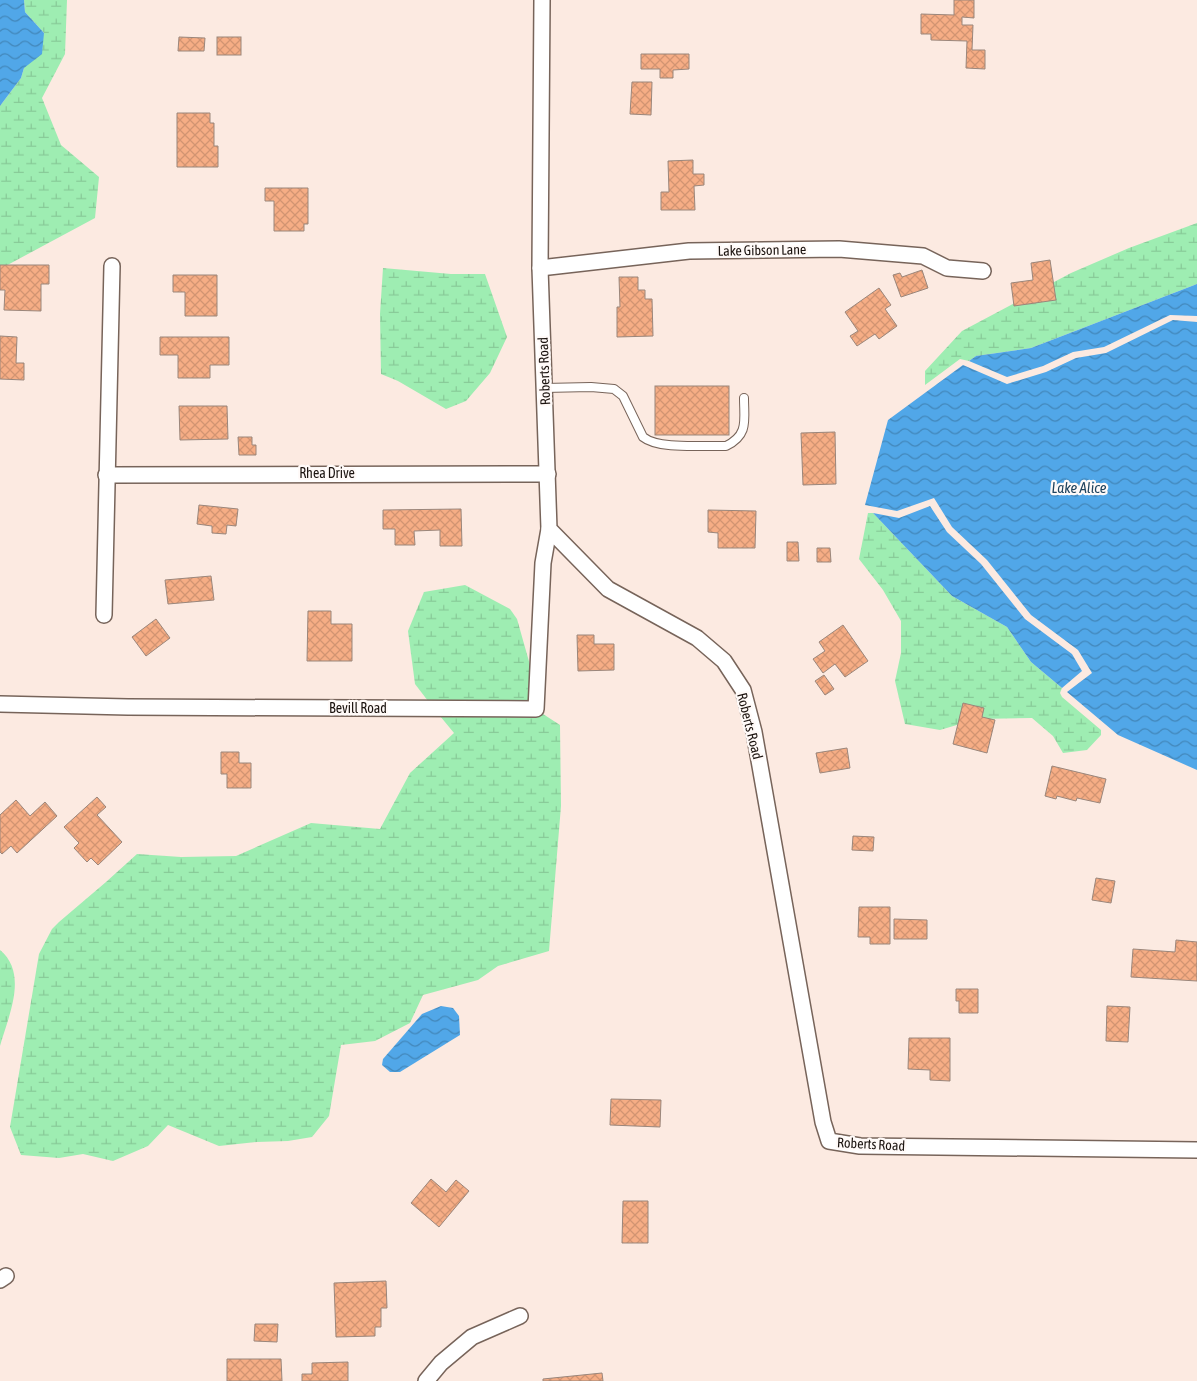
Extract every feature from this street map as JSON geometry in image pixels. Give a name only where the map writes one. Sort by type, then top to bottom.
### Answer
[{"type":"street","name":"Roberts Road","points":[[542,0],[540,268],[549,529],[608,589],[697,638],[724,661],[743,690],[754,732],[823,1122],[829,1141],[860,1146],[1197,1150]]},
{"type":"street","name":"Lake Gibson Lane","points":[[540,268],[689,251],[839,249],[923,256],[947,268],[983,271]]},
{"type":"street","points":[[104,615],[112,266]]},
{"type":"street","name":"Rhea Drive","points":[[106,474],[548,474]]},
{"type":"street","name":"Bevill Road","points":[[0,704],[128,707],[536,709],[543,564],[549,529]]},
{"type":"street","points":[[426,1381],[441,1363],[472,1337],[520,1316]]},
{"type":"lane","points":[[544,388],[614,389],[623,396],[643,437],[648,441],[662,445],[726,446],[734,442],[739,438],[744,427],[744,398]]},
{"type":"green space","points":[[24,0],[67,0],[65,54],[42,98],[61,145],[99,177],[95,218],[0,269],[0,106],[21,78],[24,68],[44,33],[25,12]]},
{"type":"green space","points":[[1197,223],[1197,284],[1031,348],[976,356],[969,361],[960,359],[925,385],[925,371],[962,331],[1071,273],[1129,248]]},
{"type":"green space","points":[[383,268],[451,274],[485,274],[507,337],[490,373],[466,401],[446,409],[398,381],[381,374],[380,314]]},
{"type":"green space","points":[[868,513],[873,513],[952,596],[1007,627],[1031,662],[1062,688],[1060,693],[1062,697],[1101,730],[1101,735],[1087,750],[1063,753],[1053,736],[1032,718],[977,719],[940,730],[905,724],[895,681],[901,653],[901,621],[883,590],[859,559]]},
{"type":"green space","points":[[465,585],[510,609],[517,619],[530,665],[528,701],[428,701],[415,684],[408,631],[424,592]]},
{"type":"green space","points":[[542,712],[560,725],[561,806],[549,951],[498,966],[478,980],[423,995],[410,1023],[375,1041],[341,1045],[329,1116],[312,1137],[288,1141],[219,1146],[168,1125],[148,1146],[113,1161],[83,1154],[59,1158],[21,1155],[10,1127],[39,954],[52,929],[137,854],[181,857],[236,856],[311,823],[380,829],[410,773],[454,733],[440,716]]},
{"type":"green space","points":[[0,950],[9,960],[15,983],[11,1009],[0,1046]]},
{"type":"water","points":[[0,0],[24,0],[25,12],[44,33],[42,54],[24,68],[21,78],[0,106]]},
{"type":"water","points":[[1197,284],[1197,316],[1170,315],[1104,347],[1073,352],[1043,366],[1007,377],[969,361],[976,356],[1031,348]]},
{"type":"water","name":"Lake Alice","points":[[1173,320],[1197,322],[1197,770],[1118,735],[1067,692],[1092,673],[1078,650],[1031,615],[987,560],[952,527],[934,498],[897,511],[865,505],[888,420],[963,365],[1007,384],[1046,372],[1076,358],[1106,353]]},
{"type":"water","points":[[930,506],[947,532],[981,564],[1025,619],[1072,654],[1082,671],[1062,688],[1031,662],[1007,627],[952,596],[873,513],[899,518]]},
{"type":"water","points":[[441,1006],[453,1008],[459,1016],[460,1035],[400,1072],[390,1072],[382,1065],[383,1059],[422,1014]]},
{"type":"building","points":[[954,0],[974,0],[974,18],[962,17],[962,25],[973,25],[972,50],[985,50],[985,69],[966,68],[967,41],[931,40],[931,34],[921,34],[921,14],[954,15]]},
{"type":"building","points":[[179,37],[205,38],[204,51],[178,51]]},
{"type":"building","points":[[217,37],[241,37],[241,55],[217,55]]},
{"type":"building","points":[[641,54],[689,54],[689,69],[673,70],[673,78],[660,78],[660,69],[641,69]]},
{"type":"building","points":[[632,82],[652,82],[651,115],[630,114]]},
{"type":"building","points":[[177,113],[210,113],[210,123],[214,123],[214,146],[218,146],[218,167],[177,167]]},
{"type":"building","points":[[693,160],[693,174],[704,174],[704,185],[694,186],[695,210],[661,210],[661,192],[669,192],[668,161]]},
{"type":"building","points":[[265,188],[308,188],[308,224],[304,224],[304,231],[274,231],[274,201],[265,201]]},
{"type":"building","points":[[1050,260],[1056,300],[1014,306],[1011,283],[1033,280],[1031,263]]},
{"type":"building","points":[[0,265],[49,265],[49,284],[41,284],[41,311],[4,310],[5,290],[0,290]]},
{"type":"building","points":[[922,270],[928,288],[901,297],[893,275],[900,273],[902,277]]},
{"type":"building","points":[[173,275],[217,275],[217,316],[185,316],[185,292],[173,292]]},
{"type":"building","points":[[619,277],[638,277],[638,290],[645,290],[645,299],[652,299],[653,336],[617,337],[617,307],[620,307]]},
{"type":"building","points":[[879,288],[891,305],[885,309],[897,326],[879,339],[875,334],[857,346],[850,336],[858,331],[845,312]]},
{"type":"building","points":[[0,336],[17,337],[16,363],[24,363],[24,380],[0,379]]},
{"type":"building","points":[[160,337],[229,337],[229,365],[210,365],[210,378],[178,378],[178,355],[160,355]]},
{"type":"building","points":[[655,386],[729,386],[729,435],[655,435]]},
{"type":"building","points":[[179,406],[227,406],[228,439],[180,440]]},
{"type":"building","points":[[835,432],[836,484],[803,485],[801,433]]},
{"type":"building","points":[[238,437],[252,437],[252,445],[256,445],[256,455],[239,455]]},
{"type":"building","points":[[199,505],[238,509],[236,526],[227,525],[226,534],[212,533],[212,526],[197,524]]},
{"type":"building","points":[[461,509],[462,546],[440,546],[440,530],[414,531],[415,545],[395,545],[395,529],[383,529],[383,510]]},
{"type":"building","points":[[708,510],[756,511],[755,548],[718,548],[718,533],[708,532]]},
{"type":"building","points":[[787,542],[798,542],[799,561],[787,561]]},
{"type":"building","points":[[817,548],[830,548],[831,562],[817,562]]},
{"type":"building","points":[[211,576],[214,600],[168,604],[165,580]]},
{"type":"building","points":[[308,611],[331,611],[331,624],[352,624],[352,661],[307,661]]},
{"type":"building","points":[[156,619],[170,638],[146,656],[132,637]]},
{"type":"building","points":[[843,625],[868,661],[845,677],[835,664],[823,673],[813,659],[825,651],[819,642]]},
{"type":"building","points":[[577,635],[594,635],[594,644],[614,644],[614,670],[578,671]]},
{"type":"building","points":[[824,675],[834,689],[825,695],[815,681]]},
{"type":"building","points":[[963,703],[984,708],[982,717],[995,720],[987,753],[953,744]]},
{"type":"building","points":[[847,748],[850,768],[820,773],[816,753]]},
{"type":"building","points":[[221,752],[239,752],[239,763],[251,763],[251,788],[227,788],[227,774],[221,774]]},
{"type":"building","points":[[1052,766],[1106,779],[1100,803],[1077,798],[1076,801],[1057,796],[1056,799],[1045,796]]},
{"type":"building","points":[[97,797],[106,807],[97,815],[122,842],[98,865],[91,858],[87,862],[74,848],[79,843],[64,827]]},
{"type":"building","points":[[16,800],[30,816],[45,802],[57,816],[17,853],[11,846],[2,854],[0,852],[0,815]]},
{"type":"building","points":[[853,836],[874,837],[873,851],[852,850]]},
{"type":"building","points":[[1096,878],[1115,881],[1111,903],[1092,900]]},
{"type":"building","points":[[859,907],[890,907],[890,944],[870,944],[870,937],[858,937]]},
{"type":"building","points":[[894,919],[927,920],[927,939],[894,939]]},
{"type":"building","points":[[1176,940],[1197,942],[1197,981],[1131,977],[1133,949],[1175,952]]},
{"type":"building","points":[[956,989],[978,989],[978,1013],[959,1013]]},
{"type":"building","points":[[1107,1006],[1130,1007],[1128,1042],[1106,1041]]},
{"type":"building","points":[[909,1038],[950,1038],[950,1081],[930,1080],[930,1070],[908,1069]]},
{"type":"building","points":[[611,1099],[661,1100],[660,1127],[610,1125]]},
{"type":"building","points":[[431,1179],[446,1192],[456,1180],[469,1191],[439,1227],[411,1203]]},
{"type":"building","points":[[623,1201],[648,1201],[648,1243],[622,1243]]},
{"type":"building","points":[[386,1281],[387,1308],[381,1308],[381,1327],[375,1327],[375,1336],[336,1337],[334,1283]]},
{"type":"building","points":[[255,1324],[278,1324],[277,1342],[254,1341]]},
{"type":"building","points":[[227,1359],[281,1359],[282,1381],[227,1381]]},
{"type":"building","points":[[348,1362],[348,1381],[302,1381],[302,1374],[312,1374],[312,1363]]},
{"type":"building","points":[[602,1373],[603,1381],[543,1381],[543,1379]]}]
